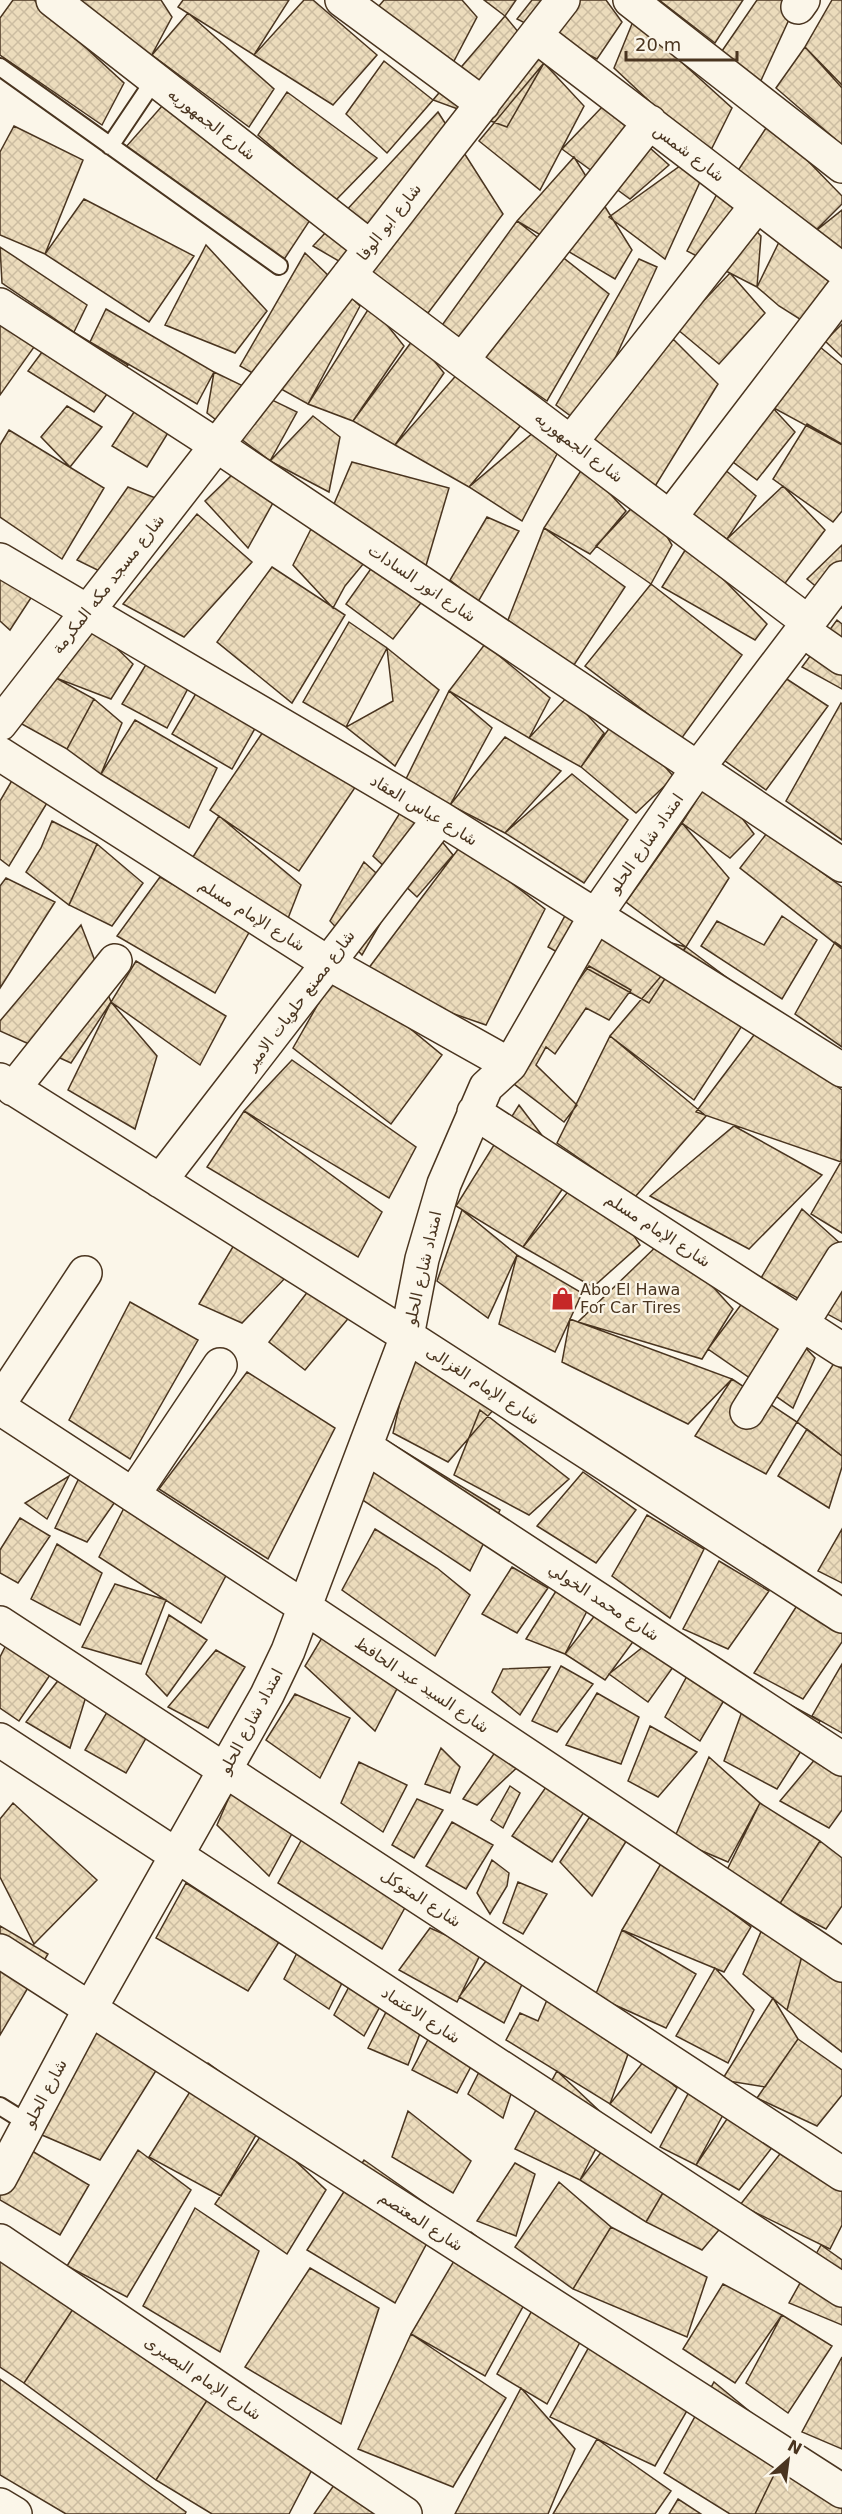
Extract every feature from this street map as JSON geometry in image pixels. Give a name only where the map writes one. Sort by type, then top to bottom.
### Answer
[{"type":"street","name":"شارع الجمهوريه","points":[[53,0],[370,247]]},
{"type":"street","points":[[342,0],[483,104]]},
{"type":"street","name":"شارع ابو الوفا","points":[[216,445],[563,0]]},
{"type":"street","points":[[630,0],[842,166]]},
{"type":"street","name":"شارع شمس","points":[[536,36],[842,270]]},
{"type":"street","points":[[462,360],[650,123]]},
{"type":"street","points":[[571,442],[757,205]]},
{"type":"street","name":"شارع الجمهوريه","points":[[349,274],[671,516],[842,658]]},
{"type":"street","points":[[671,516],[842,292]]},
{"type":"street","name":"شارع انور السادات","points":[[0,305],[216,445],[842,865]]},
{"type":"street","name":"شارع مسجد مكه المكرمة","points":[[0,724],[216,445]]},
{"type":"street","name":"شارع عباس العقاد","points":[[0,560],[440,818],[839,1063]]},
{"type":"street","name":"امتداد شارع الحلو","points":[[90,2009],[267,1695],[306,1608],[407,1336],[425,1248],[444,1184],[486,1087],[510,1065],[596,915],[698,768],[842,578]]},
{"type":"street","name":"شارع الإمام مسلم","points":[[0,754],[328,963],[510,1065]]},
{"type":"street","name":"شارع مصنع حلويات الامير","points":[[160,1182],[440,818]]},
{"type":"street","points":[[7,1084],[115,961]]},
{"type":"street","name":"شارع الإمام الغزالى","points":[[7,1084],[407,1336],[842,1616]]},
{"type":"street","name":"شارع الإمام مسلم","points":[[474,1112],[842,1350]]},
{"type":"street","points":[[747,1412],[842,1259]]},
{"type":"street","points":[[0,1402],[85,1273]]},
{"type":"street","points":[[133,1495],[220,1365]]},
{"type":"street","name":"شارع السيد عبد الحافظ","points":[[0,1408],[306,1608],[842,1965]]},
{"type":"street","name":"شارع محمد الخولي","points":[[366,1447],[842,1758]]},
{"type":"street","name":"شارع المتوكل","points":[[0,1623],[842,2174]]},
{"type":"street","name":"شارع الاعتماد","points":[[0,1740],[842,2290]]},
{"type":"street","name":"شارع المعتصم","points":[[0,1952],[842,2491]]},
{"type":"street","name":"شارع الحلو","points":[[0,2178],[90,2009]]},
{"type":"street","name":"شارع الإمام البصيرى","points":[[0,2241],[405,2514]]},
{"type":"street","points":[[0,2505],[15,2514]]},
{"type":"lane","points":[[0,67],[279,266]]},
{"type":"lane","points":[[110,146],[155,80]]},
{"type":"lane","points":[[0,2106],[28,2124]]},
{"type":"building","points":[[13,0],[34,0],[124,83],[102,125],[0,55],[0,18]]},
{"type":"building","points":[[76,0],[161,0],[172,17],[148,62]]},
{"type":"building","points":[[183,0],[289,0],[254,55],[178,7]]},
{"type":"building","points":[[304,0],[313,0],[377,55],[333,105],[254,55]]},
{"type":"building","points":[[384,0],[462,0],[477,17],[454,61],[368,19]]},
{"type":"building","points":[[484,0],[516,0],[505,16]]},
{"type":"building","points":[[532,0],[606,0],[622,22],[597,59],[517,19]]},
{"type":"building","points":[[659,0],[743,0],[715,43]]},
{"type":"building","points":[[757,0],[798,0],[758,87],[722,51]]},
{"type":"building","points":[[832,0],[842,0],[842,88],[805,47]]},
{"type":"building","points":[[188,13],[274,89],[249,127],[152,55]]},
{"type":"building","points":[[505,16],[544,63],[507,127],[433,100]]},
{"type":"building","points":[[634,19],[732,108],[708,156],[614,68]]},
{"type":"building","points":[[805,47],[842,85],[842,145],[776,88]]},
{"type":"building","points":[[384,61],[433,100],[387,153],[346,114]]},
{"type":"building","points":[[544,63],[584,106],[540,190],[479,141]]},
{"type":"building","points":[[287,92],[377,158],[335,201],[258,135]]},
{"type":"building","points":[[170,97],[314,214],[283,261],[125,148]]},
{"type":"building","points":[[603,106],[669,165],[630,199],[562,149]]},
{"type":"building","points":[[438,112],[503,214],[428,313],[313,246]]},
{"type":"building","points":[[770,122],[842,196],[842,204],[812,234],[735,175]]},
{"type":"building","points":[[14,126],[83,160],[45,254],[0,235],[0,152]]},
{"type":"building","points":[[574,157],[632,250],[615,279],[517,221]]},
{"type":"building","points":[[680,166],[700,182],[665,259],[609,217]]},
{"type":"building","points":[[718,192],[761,236],[757,287],[687,251]]},
{"type":"building","points":[[84,199],[194,256],[149,322],[45,254]]},
{"type":"building","points":[[842,210],[842,255],[812,234]]},
{"type":"building","points":[[517,221],[609,294],[547,401],[440,328]]},
{"type":"building","points":[[781,238],[834,285],[806,323],[779,306],[757,287]]},
{"type":"building","points":[[206,245],[267,311],[235,353],[165,325]]},
{"type":"building","points":[[0,247],[87,305],[74,332],[2,283]]},
{"type":"building","points":[[305,253],[360,306],[308,404],[240,366]]},
{"type":"building","points":[[639,259],[657,267],[584,426],[556,405]]},
{"type":"building","points":[[730,273],[765,313],[719,364],[677,329]]},
{"type":"building","points":[[371,305],[404,346],[353,421],[308,404]]},
{"type":"building","points":[[106,309],[214,372],[197,404],[90,342]]},
{"type":"building","points":[[0,318],[44,333],[0,395]]},
{"type":"building","points":[[842,324],[842,357],[825,341]]},
{"type":"building","points":[[62,325],[128,365],[94,412],[28,371]]},
{"type":"building","points":[[415,337],[444,373],[395,445],[353,421]]},
{"type":"building","points":[[673,339],[718,384],[654,488],[575,436]]},
{"type":"building","points":[[820,347],[842,365],[842,445],[772,407]]},
{"type":"building","points":[[460,371],[521,425],[469,487],[395,445]]},
{"type":"building","points":[[214,372],[297,412],[270,461],[207,413]]},
{"type":"building","points":[[67,406],[102,427],[70,467],[41,437]]},
{"type":"building","points":[[772,407],[795,432],[757,480],[733,462]]},
{"type":"building","points":[[136,409],[171,428],[147,467],[112,446]]},
{"type":"building","points":[[313,416],[340,437],[329,492],[270,461]]},
{"type":"building","points":[[807,424],[842,444],[842,511],[833,522],[773,479]]},
{"type":"building","points":[[9,430],[104,488],[62,559],[0,517],[0,445]]},
{"type":"building","points":[[534,432],[557,454],[522,521],[469,487]]},
{"type":"building","points":[[352,462],[449,488],[425,569],[331,511]]},
{"type":"building","points":[[717,463],[756,496],[727,539],[682,508]]},
{"type":"building","points":[[584,466],[626,511],[590,554],[544,528]]},
{"type":"building","points":[[233,474],[274,501],[248,548],[205,501]]},
{"type":"building","points":[[783,486],[825,530],[783,586],[727,539]]},
{"type":"building","points":[[128,487],[183,509],[122,582],[77,560]]},
{"type":"building","points":[[643,496],[672,545],[651,584],[596,546]]},
{"type":"building","points":[[197,514],[252,562],[184,637],[123,604]]},
{"type":"building","points":[[487,517],[519,531],[478,602],[450,580]]},
{"type":"building","points":[[544,528],[625,587],[572,668],[508,620]]},
{"type":"building","points":[[311,529],[364,563],[345,586],[333,608],[293,565]]},
{"type":"building","points":[[689,544],[767,624],[755,640],[662,587]]},
{"type":"building","points":[[842,545],[842,608],[807,579]]},
{"type":"building","points":[[0,560],[40,584],[10,630],[0,621]]},
{"type":"building","points":[[375,563],[424,599],[393,639],[346,604]]},
{"type":"building","points":[[272,567],[345,615],[292,703],[217,642]]},
{"type":"building","points":[[651,584],[742,655],[681,739],[585,666]]},
{"type":"building","points":[[837,620],[842,624],[842,689],[802,667]]},
{"type":"building","points":[[349,622],[387,648],[346,727],[303,702]]},
{"type":"building","points":[[94,626],[133,664],[111,699],[56,678]]},
{"type":"building","points":[[485,644],[550,698],[529,738],[449,691]]},
{"type":"building","points":[[387,648],[439,690],[395,766],[346,727],[393,701]]},
{"type":"building","points":[[150,658],[193,679],[167,728],[122,704]]},
{"type":"building","points":[[776,672],[828,706],[766,790],[718,756]]},
{"type":"building","points":[[47,673],[94,699],[67,749],[11,718]]},
{"type":"building","points":[[198,690],[257,725],[232,769],[172,734]]},
{"type":"building","points":[[449,691],[492,728],[450,805],[405,781]]},
{"type":"building","points":[[569,695],[604,733],[581,767],[529,738]]},
{"type":"building","points":[[94,699],[122,723],[101,774],[67,749]]},
{"type":"building","points":[[842,704],[842,840],[786,801]]},
{"type":"building","points":[[619,715],[674,777],[636,813],[581,767]]},
{"type":"building","points":[[135,720],[217,768],[189,828],[101,774]]},
{"type":"building","points":[[265,729],[358,783],[299,871],[210,810]]},
{"type":"building","points":[[505,737],[561,771],[505,833],[450,805]]},
{"type":"building","points":[[572,774],[628,820],[584,883],[505,833]]},
{"type":"building","points":[[14,777],[50,798],[9,866],[0,859],[0,801]]},
{"type":"building","points":[[711,777],[754,834],[730,858],[682,823]]},
{"type":"building","points":[[408,800],[453,855],[417,897],[373,856]]},
{"type":"building","points":[[219,816],[301,885],[287,921],[191,860]]},
{"type":"building","points":[[52,821],[97,844],[69,905],[26,872],[41,848]]},
{"type":"building","points":[[682,823],[729,878],[686,947],[626,902]]},
{"type":"building","points":[[767,833],[842,887],[842,949],[740,868]]},
{"type":"building","points":[[97,844],[143,883],[112,926],[69,905]]},
{"type":"building","points":[[462,844],[545,909],[486,1025],[359,981]]},
{"type":"building","points":[[364,862],[398,893],[362,955],[330,921]]},
{"type":"building","points":[[160,877],[251,929],[215,993],[117,936]]},
{"type":"building","points":[[6,878],[55,902],[0,988],[0,886]]},
{"type":"building","points":[[566,914],[686,947],[649,1003],[548,947]]},
{"type":"building","points":[[782,916],[817,940],[782,999],[701,946],[717,921],[764,945]]},
{"type":"building","points":[[81,925],[111,1002],[71,1063],[0,1031],[0,1021]]},
{"type":"building","points":[[835,942],[842,947],[842,1047],[795,1014]]},
{"type":"building","points":[[686,947],[758,1001],[694,1100],[610,1036]]},
{"type":"building","points":[[136,961],[226,1016],[200,1065],[111,1002]]},
{"type":"building","points":[[589,966],[631,990],[609,1020],[586,1008],[555,1054],[546,1047],[536,1065],[577,1105],[564,1122],[506,1078]]},
{"type":"building","points":[[338,969],[442,1055],[391,1124],[293,1048]]},
{"type":"building","points":[[111,1002],[157,1056],[135,1129],[68,1090]]},
{"type":"building","points":[[757,1031],[842,1090],[841,1162],[696,1112]]},
{"type":"building","points":[[610,1036],[706,1116],[635,1197],[557,1143]]},
{"type":"building","points":[[292,1060],[416,1147],[389,1198],[244,1111]]},
{"type":"building","points":[[519,1105],[572,1175],[523,1247],[456,1206]]},
{"type":"building","points":[[244,1111],[382,1212],[358,1257],[207,1167]]},
{"type":"building","points":[[734,1126],[822,1175],[749,1249],[650,1196]]},
{"type":"building","points":[[842,1160],[842,1233],[811,1214]]},
{"type":"building","points":[[589,1166],[640,1245],[593,1287],[523,1247]]},
{"type":"building","points":[[802,1209],[842,1245],[842,1322],[761,1278]]},
{"type":"building","points":[[462,1210],[517,1255],[488,1318],[437,1281]]},
{"type":"building","points":[[667,1236],[733,1309],[702,1359],[578,1322]]},
{"type":"building","points":[[234,1245],[288,1275],[242,1323],[199,1304]]},
{"type":"building","points":[[517,1255],[582,1293],[555,1352],[499,1324]]},
{"type":"building","points":[[309,1290],[352,1314],[305,1370],[269,1342]]},
{"type":"building","points":[[752,1290],[815,1358],[793,1408],[708,1349]]},
{"type":"building","points":[[130,1302],[198,1340],[130,1459],[69,1420]]},
{"type":"building","points":[[570,1319],[732,1379],[688,1424],[562,1362]]},
{"type":"building","points":[[412,1349],[495,1408],[448,1462],[393,1433]]},
{"type":"building","points":[[834,1363],[842,1369],[842,1456],[797,1422]]},
{"type":"building","points":[[247,1372],[335,1428],[268,1559],[159,1489]]},
{"type":"building","points":[[732,1379],[797,1422],[766,1474],[695,1436]]},
{"type":"building","points":[[480,1410],[569,1479],[529,1515],[454,1475]]},
{"type":"building","points":[[807,1429],[842,1456],[842,1467],[829,1508],[778,1476]]},
{"type":"building","points":[[384,1439],[500,1510],[470,1571],[361,1499]]},
{"type":"building","points":[[583,1472],[636,1510],[596,1563],[537,1526]]},
{"type":"building","points":[[69,1476],[47,1519],[25,1503]]},
{"type":"building","points":[[79,1478],[117,1499],[87,1542],[55,1528]]},
{"type":"building","points":[[124,1508],[230,1568],[201,1623],[99,1557]]},
{"type":"building","points":[[647,1515],[704,1549],[670,1618],[612,1576]]},
{"type":"building","points":[[20,1518],[50,1536],[18,1583],[0,1573],[0,1550]]},
{"type":"building","points":[[375,1529],[437,1568],[470,1595],[435,1656],[342,1590]]},
{"type":"building","points":[[842,1529],[842,1583],[818,1571]]},
{"type":"building","points":[[57,1544],[102,1573],[80,1625],[31,1599]]},
{"type":"building","points":[[719,1561],[769,1591],[728,1649],[683,1629]]},
{"type":"building","points":[[512,1567],[548,1588],[517,1633],[482,1614]]},
{"type":"building","points":[[115,1584],[166,1600],[141,1664],[82,1647]]},
{"type":"building","points":[[556,1591],[587,1611],[565,1654],[526,1639]]},
{"type":"building","points":[[805,1593],[842,1629],[842,1642],[803,1699],[754,1673]]},
{"type":"building","points":[[596,1614],[635,1639],[605,1680],[565,1654]]},
{"type":"building","points":[[169,1615],[207,1640],[167,1696],[146,1674]]},
{"type":"building","points":[[326,1631],[401,1681],[375,1731],[305,1666]]},
{"type":"building","points":[[648,1643],[676,1663],[648,1702],[609,1674]]},
{"type":"building","points":[[6,1645],[50,1675],[19,1721],[0,1708],[0,1657]]},
{"type":"building","points":[[216,1650],[245,1667],[208,1728],[168,1707]]},
{"type":"building","points":[[842,1664],[842,1733],[812,1716]]},
{"type":"building","points":[[561,1666],[593,1684],[557,1732],[532,1721]]},
{"type":"building","points":[[550,1667],[520,1715],[492,1692],[503,1669]]},
{"type":"building","points":[[687,1676],[726,1697],[700,1741],[665,1717]]},
{"type":"building","points":[[60,1678],[88,1690],[70,1748],[26,1722]]},
{"type":"building","points":[[752,1684],[820,1721],[777,1789],[724,1761]]},
{"type":"building","points":[[597,1693],[639,1717],[621,1764],[566,1745]]},
{"type":"building","points":[[295,1694],[350,1718],[320,1778],[266,1740]]},
{"type":"building","points":[[110,1707],[149,1733],[126,1773],[85,1750]]},
{"type":"building","points":[[650,1726],[697,1752],[658,1797],[628,1781]]},
{"type":"building","points":[[832,1739],[842,1745],[842,1810],[829,1828],[780,1801]]},
{"type":"building","points":[[500,1745],[524,1761],[477,1805],[463,1799]]},
{"type":"building","points":[[441,1748],[460,1767],[450,1793],[425,1784]]},
{"type":"building","points":[[709,1757],[760,1803],[728,1862],[674,1839]]},
{"type":"building","points":[[359,1762],[407,1785],[383,1832],[341,1803]]},
{"type":"building","points":[[234,1786],[295,1828],[269,1876],[217,1825]]},
{"type":"building","points":[[510,1786],[520,1793],[503,1828],[491,1820]]},
{"type":"building","points":[[546,1787],[584,1812],[552,1862],[512,1836]]},
{"type":"building","points":[[417,1799],[443,1810],[414,1858],[392,1845]]},
{"type":"building","points":[[13,1803],[97,1880],[34,1944],[0,1877],[0,1819]]},
{"type":"building","points":[[760,1803],[820,1841],[779,1905],[725,1874]]},
{"type":"building","points":[[589,1818],[630,1835],[592,1896],[560,1862]]},
{"type":"building","points":[[452,1822],[493,1845],[466,1889],[426,1866]]},
{"type":"building","points":[[303,1837],[407,1904],[382,1949],[278,1883]]},
{"type":"building","points":[[820,1841],[842,1858],[842,1906],[826,1929],[779,1905]]},
{"type":"building","points":[[492,1860],[509,1873],[507,1886],[490,1914],[477,1893]]},
{"type":"building","points":[[663,1860],[751,1927],[724,1972],[622,1930]]},
{"type":"building","points":[[518,1882],[547,1894],[523,1934],[503,1923]]},
{"type":"building","points":[[186,1883],[279,1942],[248,1991],[156,1938]]},
{"type":"building","points":[[0,1926],[48,1954],[0,2035]]},
{"type":"building","points":[[763,1927],[802,1956],[787,2010],[743,1974]]},
{"type":"building","points":[[430,1928],[482,1951],[457,2002],[399,1970]]},
{"type":"building","points":[[622,1930],[696,1974],[666,2028],[595,1996]]},
{"type":"building","points":[[297,1953],[346,1975],[329,2009],[284,1979]]},
{"type":"building","points":[[802,1956],[842,1983],[842,2052],[787,2010]]},
{"type":"building","points":[[486,1961],[525,1978],[504,2023],[459,1997]]},
{"type":"building","points":[[715,1968],[754,2010],[728,2063],[676,2036]]},
{"type":"building","points":[[351,1983],[383,2001],[364,2036],[334,2015]]},
{"type":"building","points":[[773,1998],[798,2039],[765,2087],[722,2080]]},
{"type":"building","points":[[547,2000],[632,2043],[610,2104],[506,2040],[520,2013],[538,2021]]},
{"type":"building","points":[[389,2006],[424,2023],[408,2065],[368,2048]]},
{"type":"building","points":[[92,2022],[162,2061],[100,2160],[42,2135]]},
{"type":"building","points":[[431,2034],[476,2057],[457,2093],[412,2070]]},
{"type":"building","points":[[798,2039],[842,2070],[842,2095],[817,2126],[757,2098]]},
{"type":"building","points":[[644,2061],[677,2088],[651,2133],[610,2104]]},
{"type":"building","points":[[208,2063],[271,2109],[221,2196],[149,2157]]},
{"type":"building","points":[[483,2064],[514,2085],[503,2118],[468,2094]]},
{"type":"building","points":[[557,2071],[610,2121],[580,2180],[515,2149]]},
{"type":"building","points":[[690,2090],[724,2113],[696,2165],[660,2147]]},
{"type":"building","points":[[408,2111],[471,2161],[453,2193],[392,2157]]},
{"type":"building","points":[[731,2113],[774,2145],[739,2190],[696,2165]]},
{"type":"building","points":[[621,2126],[678,2167],[646,2222],[580,2180]]},
{"type":"building","points":[[264,2131],[326,2190],[287,2254],[215,2204]]},
{"type":"building","points":[[27,2148],[89,2185],[60,2235],[0,2200],[0,2195]]},
{"type":"building","points":[[138,2150],[191,2190],[127,2297],[67,2266]]},
{"type":"building","points":[[783,2150],[842,2191],[842,2225],[830,2249],[740,2205]]},
{"type":"building","points":[[364,2160],[442,2215],[395,2303],[307,2250]]},
{"type":"building","points":[[515,2163],[535,2174],[516,2236],[477,2221]]},
{"type":"building","points":[[678,2167],[740,2205],[702,2250],[646,2222]]},
{"type":"building","points":[[559,2182],[611,2227],[573,2289],[515,2247]]},
{"type":"building","points":[[195,2208],[259,2251],[220,2352],[143,2306]]},
{"type":"building","points":[[611,2227],[707,2277],[687,2337],[573,2289]]},
{"type":"building","points":[[471,2232],[536,2283],[485,2376],[411,2334]]},
{"type":"building","points":[[821,2245],[842,2260],[842,2325],[789,2303]]},
{"type":"building","points":[[0,2252],[77,2303],[24,2383],[0,2367]]},
{"type":"building","points":[[310,2268],[379,2308],[341,2424],[245,2367]]},
{"type":"building","points":[[723,2284],[782,2315],[735,2383],[683,2349]]},
{"type":"building","points":[[545,2287],[593,2318],[547,2404],[497,2374]]},
{"type":"building","points":[[77,2303],[213,2391],[156,2480],[24,2383]]},
{"type":"building","points":[[782,2315],[832,2346],[788,2413],[746,2383]]},
{"type":"building","points":[[604,2320],[695,2397],[655,2466],[550,2417]]},
{"type":"building","points":[[411,2334],[506,2398],[453,2487],[358,2449]]},
{"type":"building","points":[[842,2357],[842,2449],[802,2432]]},
{"type":"building","points":[[0,2379],[186,2512],[185,2514],[66,2514],[0,2475]]},
{"type":"building","points":[[714,2382],[789,2444],[755,2514],[730,2514],[664,2473]]},
{"type":"building","points":[[521,2388],[575,2449],[548,2514],[455,2514]]},
{"type":"building","points":[[213,2391],[317,2460],[289,2514],[212,2514],[156,2480]]},
{"type":"building","points":[[597,2439],[671,2491],[655,2514],[553,2514]]},
{"type":"building","points":[[789,2444],[842,2478],[842,2514],[755,2514]]},
{"type":"building","points":[[341,2475],[395,2514],[314,2514]]},
{"type":"building","points":[[678,2499],[701,2514],[669,2514]]},
{"type":"place","name":"Abo El Hawa For Car Tires","points":[[562,1298]]}]
